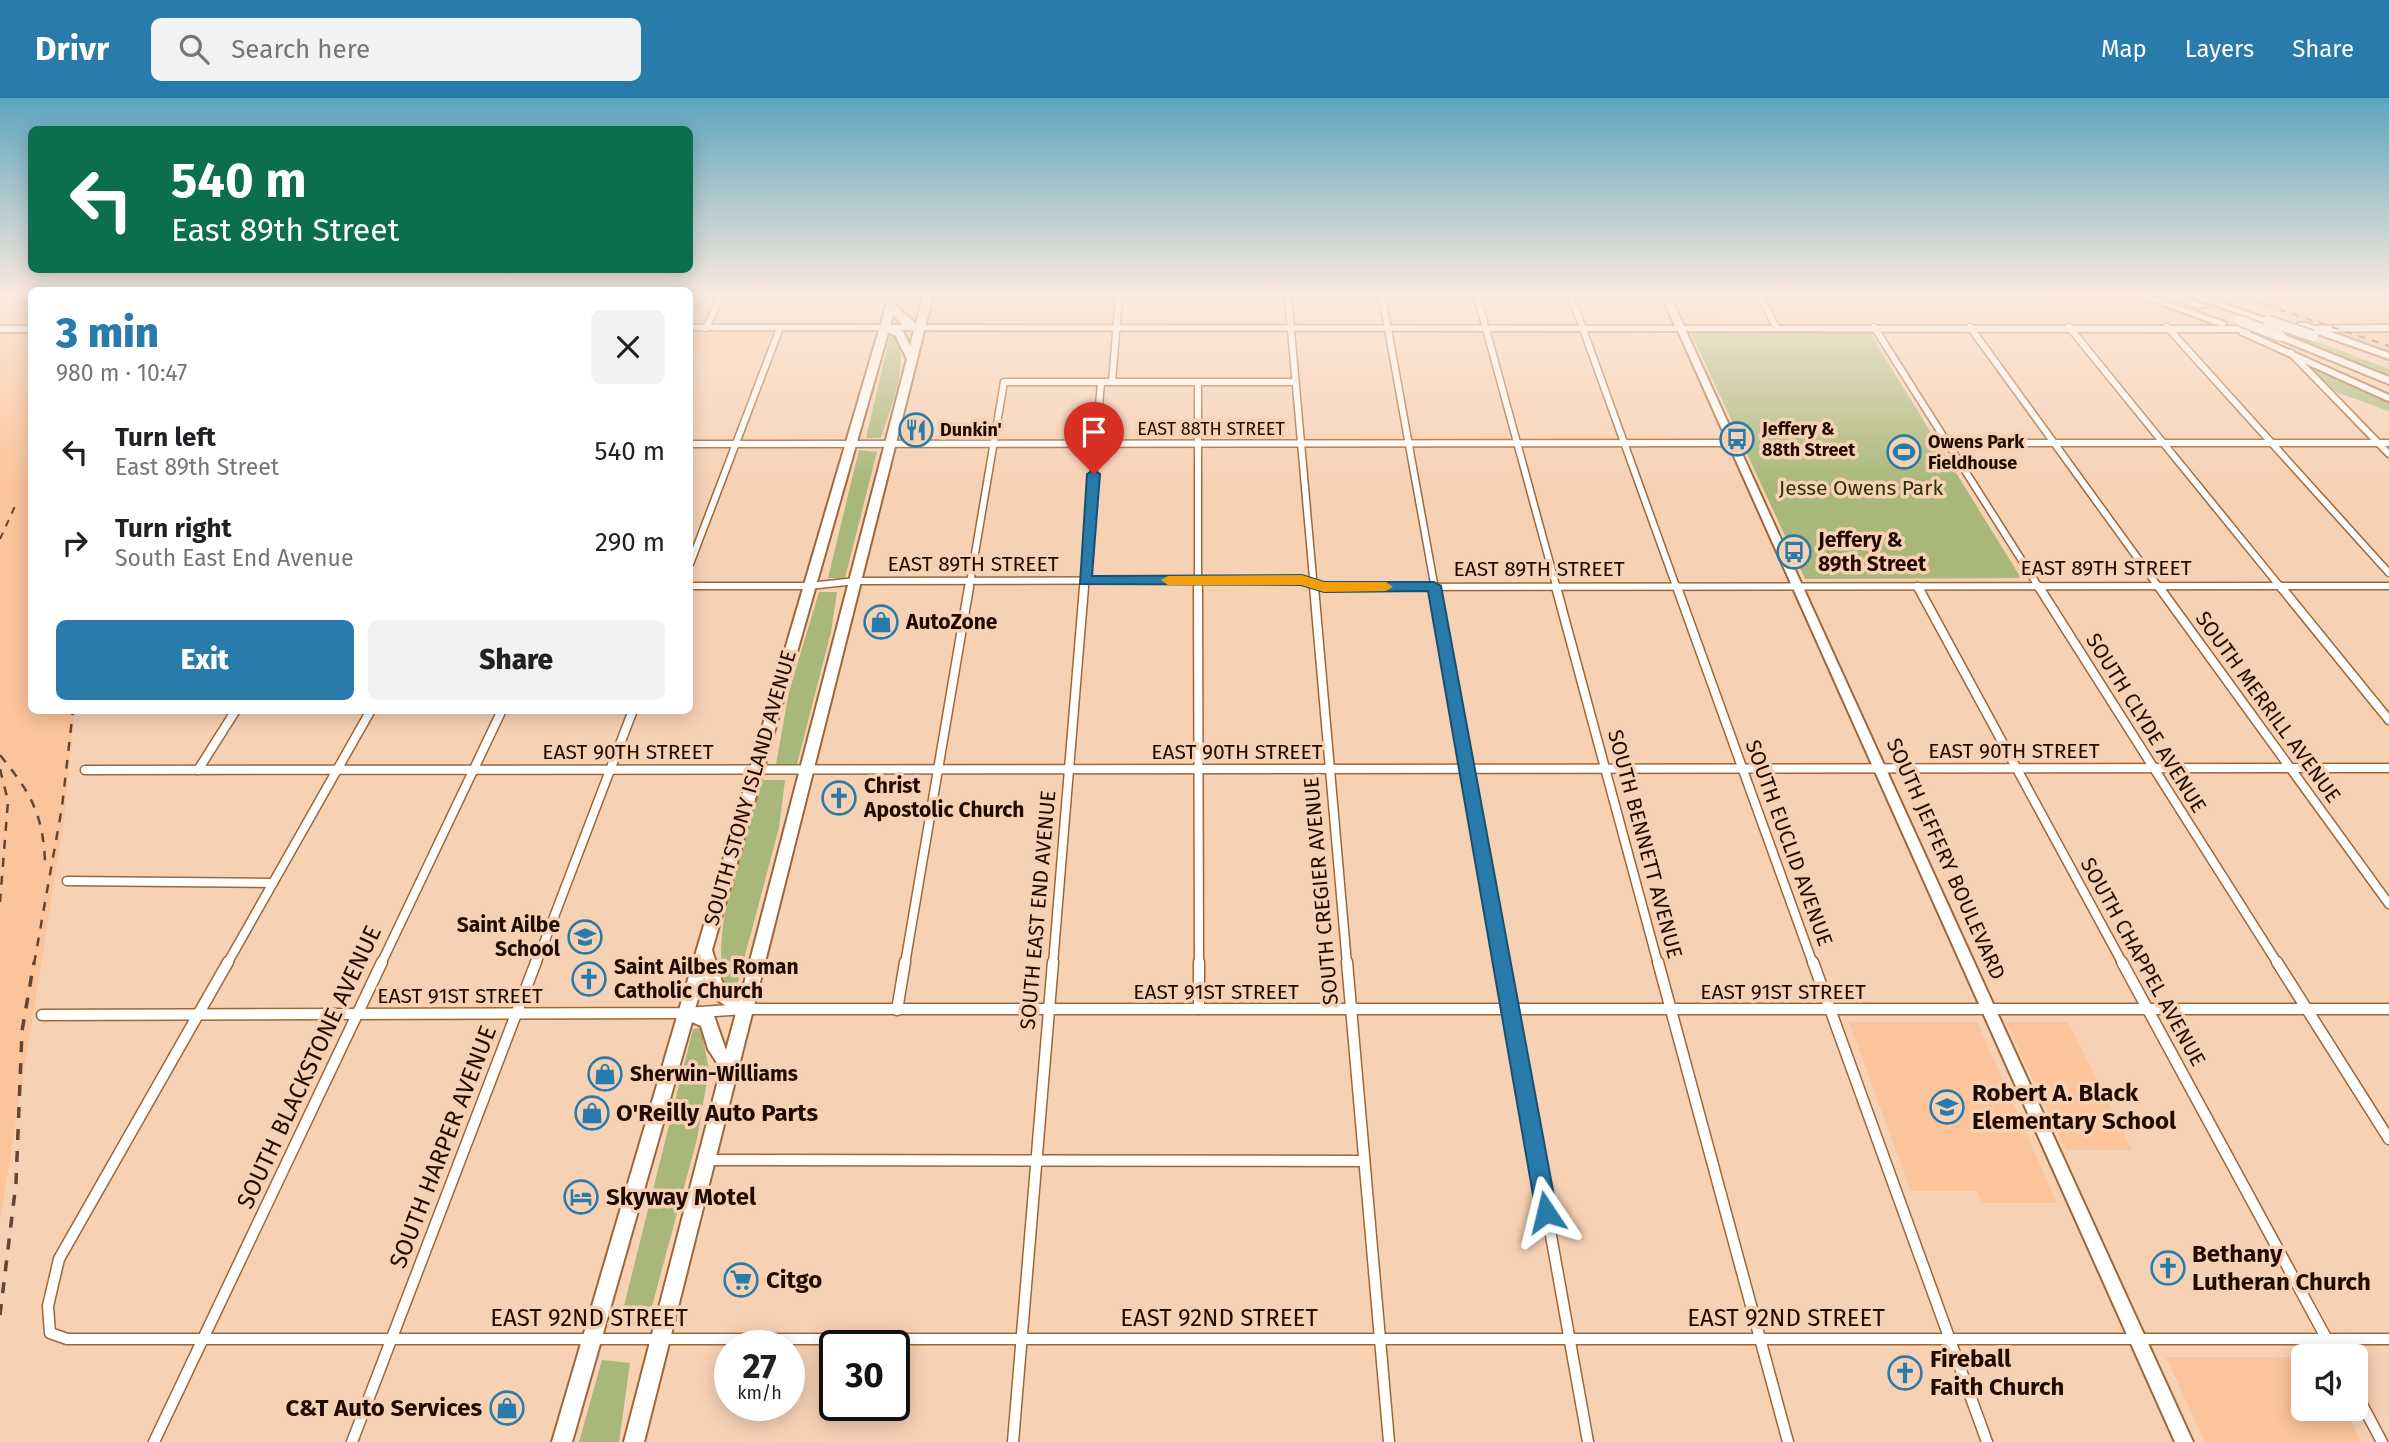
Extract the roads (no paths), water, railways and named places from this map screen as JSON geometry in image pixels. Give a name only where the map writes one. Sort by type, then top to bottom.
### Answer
[{"type":"highway","name":"SOUTH STONY ISLAND AVENUE","points":[[562,1442],[875,359]]},
{"type":"highway","points":[[634,1442],[856,581],[911,359]]},
{"type":"highway","points":[[2334,359],[2384,380]]},
{"type":"highway","points":[[705,946],[709,972],[719,992],[735,1007],[745,1009]]},
{"type":"highway","points":[[685,1013],[708,1021],[716,1049],[730,1068]]},
{"type":"main road","name":"SOUTH JEFFERY BOULEVARD","points":[[1693,359],[2184,1442]]},
{"type":"main road","points":[[2305,359],[2389,398]]},
{"type":"street","points":[[693,557],[768,359]]},
{"type":"street","points":[[1112,382],[1114,359]]},
{"type":"street","name":"SOUTH CREGIER AVENUE","points":[[1293,359],[1389,1442]]},
{"type":"street","points":[[1393,359],[1588,1442]]},
{"type":"street","name":"SOUTH BENNETT AVENUE","points":[[1494,359],[1788,1442]]},
{"type":"street","name":"SOUTH EUCLID AVENUE","points":[[1593,359],[1987,1442]]},
{"type":"street","name":"SOUTH CLYDE AVENUE","points":[[1894,359],[2389,1139]]},
{"type":"street","name":"SOUTH MERRILL AVENUE","points":[[1993,359],[2389,904]]},
{"type":"street","points":[[2095,359],[2389,720]]},
{"type":"street","points":[[2195,359],[2389,572]]},
{"type":"street","points":[[2297,359],[2389,454]]},
{"type":"street","points":[[897,1010],[1004,382],[1295,382]]},
{"type":"street","name":"SOUTH EAST END AVENUE","points":[[1013,1442],[1101,382]]},
{"type":"street","points":[[1198,382],[1199,1009]]},
{"type":"street","name":"EAST 88TH STREET","points":[[693,443],[1732,443]]},
{"type":"street","points":[[1948,443],[2389,443]]},
{"type":"street","name":"EAST 89TH STREET","points":[[693,586],[809,586],[856,581],[1302,580],[1324,587],[2389,586]]},
{"type":"street","name":"SOUTH CHAPPEL AVENUE","points":[[1917,586],[2329,1344]]},
{"type":"street","points":[[198,770],[233,714]]},
{"type":"street","points":[[198,1014],[368,714]]},
{"type":"street","name":"SOUTH BLACKSTONE AVENUE","points":[[154,1442],[500,714]]},
{"type":"street","name":"SOUTH HARPER AVENUE","points":[[352,1442],[632,714]]},
{"type":"street","name":"EAST 90TH STREET","points":[[85,770],[2389,768]]},
{"type":"street","points":[[67,881],[273,883]]},
{"type":"street","name":"EAST 91ST STREET","points":[[42,1015],[685,1013],[745,1009],[2389,1009]]},
{"type":"street","name":"EAST 92ND STREET","points":[[198,1014],[59,1259],[47,1323],[50,1333],[68,1339],[2389,1339]]},
{"type":"street","points":[[706,1160],[1364,1161]]},
{"type":"street","points":[[2368,1416],[2382,1442]]},
{"type":"railway","points":[[0,539],[16,504]]},
{"type":"railway","points":[[34,964],[62,807],[73,714]]},
{"type":"railway","points":[[0,755],[33,804],[41,830],[45,862]]},
{"type":"railway","points":[[0,769],[8,801],[0,902]]},
{"type":"railway","points":[[0,1315],[16,1183],[22,1031],[34,962]]},
{"type":"place","name":"Dunkin'","points":[[916,430]]},
{"type":"place","name":"Jeffery & 88th Street","points":[[1737,439]]},
{"type":"place","name":"Owens Park Fieldhouse","points":[[1904,452]]},
{"type":"place","name":"Jeffery & 89th Street","points":[[1794,552]]},
{"type":"place","name":"AutoZone","points":[[881,622]]},
{"type":"place","name":"Christ Apostolic Church","points":[[839,798]]},
{"type":"place","name":"Saint Ailbe School","points":[[585,937]]},
{"type":"place","name":"Saint Ailbes Roman Catholic Church","points":[[589,979]]},
{"type":"place","name":"Sherwin-Williams","points":[[605,1074]]},
{"type":"place","name":"Robert A. Black Elementary School","points":[[1947,1107]]},
{"type":"place","name":"O'Reilly Auto Parts","points":[[592,1113]]},
{"type":"place","name":"Skyway Motel","points":[[581,1197]]},
{"type":"place","name":"Bethany Lutheran Church","points":[[2168,1268]]},
{"type":"place","name":"Citgo","points":[[741,1280]]},
{"type":"place","name":"Fireball Faith Church","points":[[1905,1373]]},
{"type":"place","name":"C&T Auto Services","points":[[507,1408]]},
{"type":"park label","name":"Jesse Owens Park","points":[[1861,488]]}]
